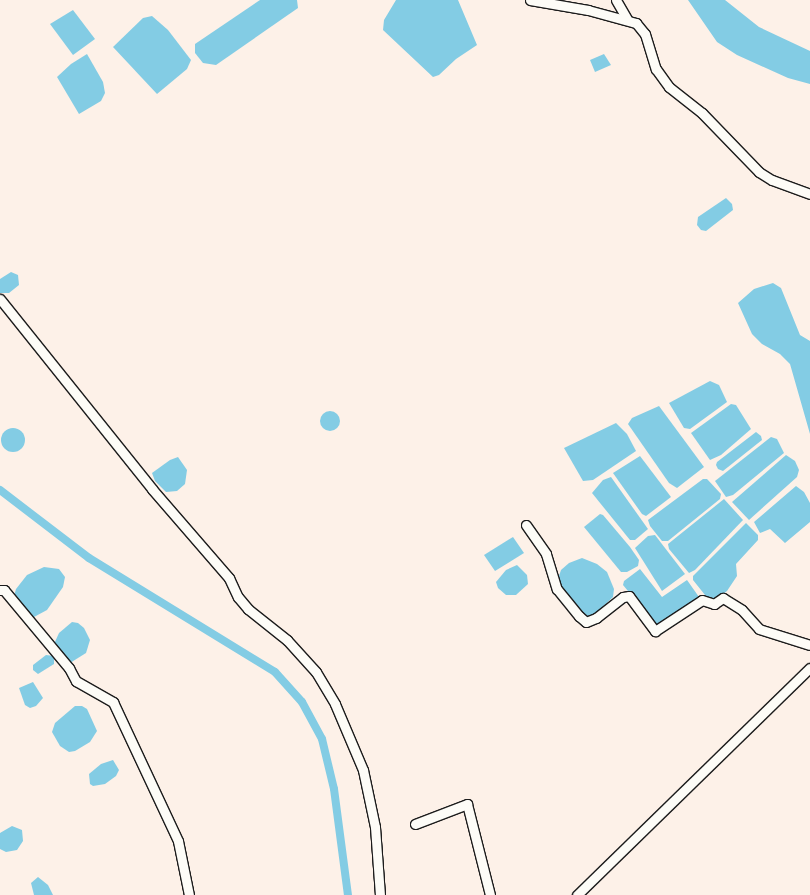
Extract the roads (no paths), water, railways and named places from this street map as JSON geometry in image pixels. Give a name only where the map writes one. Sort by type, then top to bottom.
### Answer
[{"type":"street","points":[[530,0],[627,19],[636,23],[645,34],[656,69],[668,87],[702,113],[759,172],[772,180],[810,194]]},
{"type":"street","points":[[616,0],[627,19]]},
{"type":"street","points":[[0,299],[152,489],[229,578],[238,597],[248,609],[287,640],[316,672],[335,704],[364,770],[375,827],[380,895]]},
{"type":"street","points":[[526,525],[546,554],[557,589],[579,616],[586,622],[596,618],[623,597],[629,596],[655,631],[702,600],[714,604],[723,598],[742,610],[759,629],[810,645]]},
{"type":"street","points":[[0,590],[4,590],[69,668],[76,681],[113,702],[178,841],[189,895]]},
{"type":"street","points":[[577,895],[810,668]]},
{"type":"street","points":[[415,824],[467,804],[490,895]]},
{"type":"water","points":[[260,0],[297,0],[298,8],[216,65],[203,63],[195,53],[195,44]]},
{"type":"water","points":[[396,0],[458,0],[477,45],[456,59],[439,75],[433,77],[383,30],[384,20]]},
{"type":"water","points":[[688,0],[725,0],[759,27],[810,51],[810,84],[788,78],[737,55],[717,42]]},
{"type":"water","points":[[73,10],[95,39],[73,55],[50,24]]},
{"type":"water","points":[[152,16],[168,30],[191,60],[187,69],[157,94],[113,47],[143,18]]},
{"type":"water","points":[[87,54],[103,82],[105,93],[101,101],[79,114],[57,77],[71,64]]},
{"type":"water","points":[[604,54],[611,65],[595,72],[590,60]]},
{"type":"water","points":[[726,198],[732,204],[733,210],[706,231],[701,230],[697,225],[698,217]]},
{"type":"water","points":[[11,272],[18,275],[19,285],[9,293],[0,293],[0,279]]},
{"type":"water","points":[[773,283],[781,288],[800,335],[810,341],[810,434],[790,364],[780,354],[762,344],[752,334],[738,303],[754,289]]},
{"type":"water","points":[[710,381],[719,385],[727,402],[690,429],[684,428],[669,403]]},
{"type":"water","points":[[731,404],[736,405],[751,429],[721,455],[710,460],[691,433]]},
{"type":"water","points":[[659,406],[704,467],[677,488],[669,483],[628,424],[632,418]]},
{"type":"water","points":[[330,411],[337,414],[340,421],[337,428],[330,431],[323,428],[320,421],[323,414]]},
{"type":"water","points":[[616,423],[627,434],[636,451],[593,480],[583,481],[564,448]]},
{"type":"water","points":[[13,428],[22,431],[25,440],[22,449],[13,452],[4,449],[1,440],[4,431]]},
{"type":"water","points":[[756,432],[761,436],[762,440],[723,471],[718,469],[716,465],[717,462]]},
{"type":"water","points":[[771,437],[777,439],[784,453],[733,495],[726,497],[715,481]]},
{"type":"water","points":[[786,455],[795,461],[799,470],[797,477],[749,520],[732,502]]},
{"type":"water","points":[[640,456],[671,497],[646,516],[642,514],[613,473]]},
{"type":"water","points":[[178,457],[187,470],[185,484],[177,491],[166,492],[155,481],[152,473],[170,460]]},
{"type":"water","points":[[611,477],[648,529],[635,540],[630,540],[592,493],[603,480]]},
{"type":"water","points":[[703,479],[707,479],[721,494],[720,499],[668,541],[662,541],[650,526],[648,520]]},
{"type":"water","points":[[796,486],[804,492],[810,503],[810,522],[785,543],[770,529],[760,533],[754,522]]},
{"type":"water","points":[[724,499],[743,520],[695,570],[689,573],[669,549],[668,544]]},
{"type":"water","points":[[600,514],[603,515],[630,547],[639,560],[638,566],[627,572],[621,572],[584,527]]},
{"type":"water","points":[[746,523],[758,535],[758,540],[736,564],[737,576],[727,591],[714,601],[709,600],[693,580],[693,576]]},
{"type":"water","points":[[655,535],[685,574],[662,591],[635,548],[648,536]]},
{"type":"water","points":[[513,537],[524,553],[495,571],[484,555]]},
{"type":"water","points":[[582,558],[597,564],[607,572],[614,589],[613,597],[592,617],[586,617],[563,593],[557,582],[561,570],[569,563]]},
{"type":"water","points":[[517,565],[527,575],[528,584],[516,595],[506,595],[498,588],[496,582],[506,570]]},
{"type":"water","points":[[44,567],[59,569],[65,577],[63,587],[47,610],[34,617],[29,616],[14,596],[16,589],[27,575]]},
{"type":"water","points":[[640,569],[662,597],[687,580],[699,597],[658,627],[623,585],[624,581]]},
{"type":"water","points":[[72,622],[78,623],[84,628],[90,640],[86,653],[70,663],[54,644],[59,633]]},
{"type":"water","points":[[46,655],[54,656],[54,664],[38,674],[33,670],[33,665]]},
{"type":"water","points":[[33,682],[43,698],[36,706],[30,708],[25,705],[19,688]]},
{"type":"water","points":[[75,706],[82,706],[87,709],[97,731],[90,742],[75,751],[69,752],[60,746],[52,732],[55,723]]},
{"type":"water","points":[[113,760],[119,770],[116,776],[105,784],[93,786],[90,784],[89,774],[101,764]]},
{"type":"water","points":[[12,826],[22,830],[23,841],[17,850],[6,852],[0,849],[0,833]]},
{"type":"water","points":[[38,877],[48,885],[53,895],[34,895],[31,883]]},
{"type":"waterway","points":[[0,490],[89,558],[275,672],[302,702],[322,739],[334,789],[348,895]]}]
